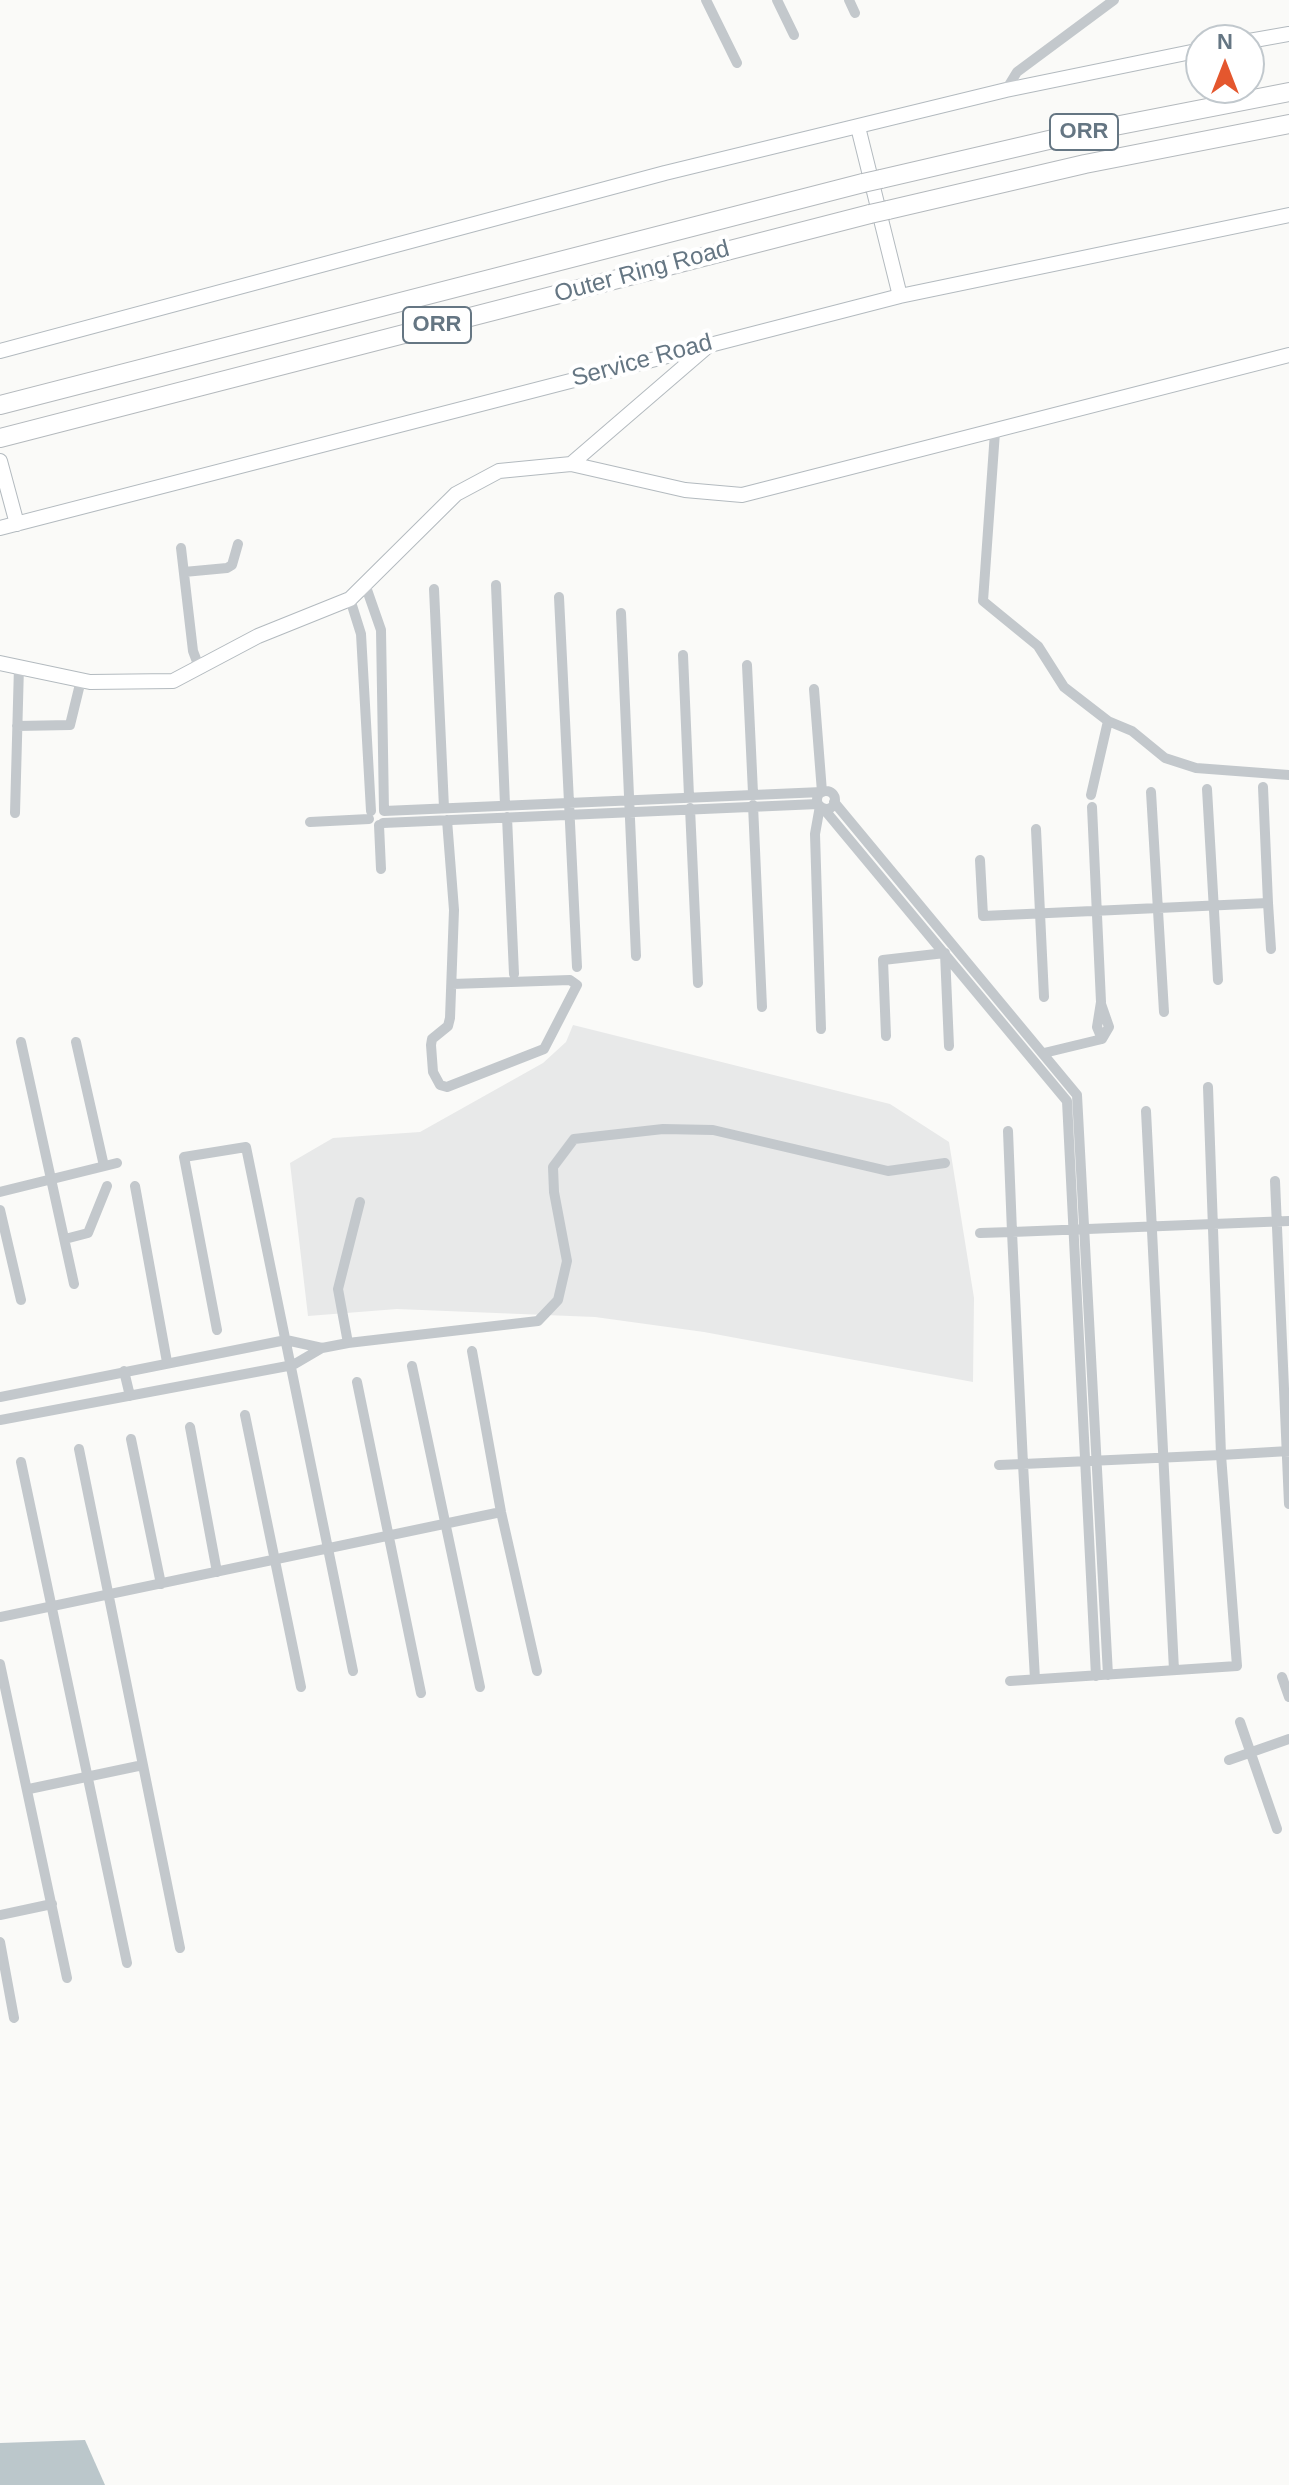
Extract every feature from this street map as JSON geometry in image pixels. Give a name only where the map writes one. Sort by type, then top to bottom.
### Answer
[{"type":"highway","name":"Outer Ring Road","points":[[2,405],[872,181],[1079,133],[1289,92]]},
{"type":"highway","name":"Outer Ring Road","points":[[2,438],[879,212],[1085,164],[1289,124]]},
{"type":"main road","points":[[1265,38],[1289,34]]},
{"type":"main road","points":[[0,351],[355,253],[1006,90],[1185,53]]},
{"type":"main road","points":[[858,127],[900,296]]},
{"type":"main road","name":"Service Road","points":[[0,528],[900,296],[1289,215]]},
{"type":"main road","points":[[571,464],[711,343]]},
{"type":"main road","points":[[0,663],[81,680],[173,681],[258,636],[350,599],[366,587],[456,494],[499,471],[571,464],[685,490],[742,495],[1289,355]]},
{"type":"main road","points":[[0,461],[17,524]]},
{"type":"street","points":[[706,0],[737,63]]},
{"type":"street","points":[[777,0],[794,35]]},
{"type":"street","points":[[849,0],[855,13]]},
{"type":"street","points":[[1006,90],[1017,72],[1114,0]]},
{"type":"street","points":[[995,432],[983,601],[1038,646],[1064,687],[1108,721],[1132,731],[1165,758],[1196,768],[1289,775]]},
{"type":"street","points":[[184,572],[227,568],[232,565],[238,544]]},
{"type":"street","points":[[181,548],[193,651],[199,667]]},
{"type":"street","points":[[496,585],[514,974]]},
{"type":"street","points":[[366,587],[381,630],[377,818]]},
{"type":"street","points":[[434,589],[444,808]]},
{"type":"street","points":[[559,597],[577,967]]},
{"type":"street","points":[[350,599],[361,634],[381,869]]},
{"type":"street","points":[[621,613],[636,956]]},
{"type":"street","points":[[683,655],[698,983]]},
{"type":"street","points":[[747,665],[753,793]]},
{"type":"street","points":[[15,813],[19,666]]},
{"type":"street","points":[[17,726],[70,725],[81,680]]},
{"type":"street","points":[[814,689],[822,792],[815,834],[821,1029]]},
{"type":"street","points":[[1091,795],[1108,721]]},
{"type":"street","points":[[1263,787],[1271,949]]},
{"type":"street","points":[[1207,789],[1218,980]]},
{"type":"street","points":[[1151,792],[1164,1012]]},
{"type":"street","points":[[377,818],[444,808],[506,811],[690,802],[753,793],[831,793],[834,802],[1077,1095],[1086,1463],[1102,1675]]},
{"type":"street","points":[[690,802],[821,806],[834,802]]},
{"type":"street","points":[[753,805],[762,1007]]},
{"type":"street","points":[[821,806],[1065,1096],[1080,1229],[1098,1461],[1102,1675]]},
{"type":"street","points":[[1044,1053],[1102,1039],[1097,1027],[1101,1002],[1092,807]]},
{"type":"street","points":[[310,822],[377,818],[447,820],[506,811]]},
{"type":"street","points":[[447,820],[454,910],[450,1023],[432,1039],[431,1045],[433,1072],[443,1087],[548,1046],[577,985],[570,980],[452,984]]},
{"type":"street","points":[[1036,829],[1044,997]]},
{"type":"street","points":[[980,860],[983,916],[1268,903]]},
{"type":"street","points":[[886,1036],[883,960],[886,956],[945,953]]},
{"type":"street","points":[[945,953],[949,1046]]},
{"type":"street","points":[[21,1042],[74,1284]]},
{"type":"street","points":[[76,1042],[104,1166]]},
{"type":"street","points":[[1010,1681],[1237,1666],[1221,1455],[1208,1087]]},
{"type":"street","points":[[1146,1111],[1174,1670]]},
{"type":"street","points":[[0,1420],[293,1365],[322,1348],[348,1343],[538,1321],[558,1300],[567,1261],[554,1192],[553,1167],[574,1139],[663,1129],[713,1130],[888,1171],[945,1163]]},
{"type":"street","points":[[1008,1131],[1035,1679]]},
{"type":"street","points":[[217,1330],[184,1157],[246,1147],[293,1365],[353,1671]]},
{"type":"street","points":[[0,1192],[117,1163]]},
{"type":"street","points":[[1275,1181],[1289,1504]]},
{"type":"street","points":[[65,1239],[88,1233],[107,1186]]},
{"type":"street","points":[[135,1186],[167,1362]]},
{"type":"street","points":[[348,1343],[338,1289],[360,1202]]},
{"type":"street","points":[[0,1210],[21,1300]]},
{"type":"street","points":[[980,1233],[1289,1221]]},
{"type":"street","points":[[0,1397],[286,1340],[322,1348]]},
{"type":"street","points":[[472,1351],[501,1512],[537,1671]]},
{"type":"street","points":[[412,1366],[480,1687]]},
{"type":"street","points":[[124,1371],[130,1396]]},
{"type":"street","points":[[357,1382],[421,1693]]},
{"type":"street","points":[[245,1415],[301,1687]]},
{"type":"street","points":[[190,1427],[217,1572]]},
{"type":"street","points":[[131,1439],[161,1584]]},
{"type":"street","points":[[79,1449],[180,1948]]},
{"type":"street","points":[[999,1465],[1288,1451]]},
{"type":"street","points":[[21,1462],[127,1963]]},
{"type":"street","points":[[0,1617],[501,1512]]},
{"type":"street","points":[[0,1664],[67,1978]]},
{"type":"street","points":[[1282,1677],[1289,1697]]},
{"type":"street","points":[[1240,1722],[1277,1829]]},
{"type":"street","points":[[1229,1760],[1289,1739]]},
{"type":"street","points":[[29,1789],[143,1765]]},
{"type":"street","points":[[0,1915],[52,1904]]},
{"type":"street","points":[[0,1942],[14,2018]]},
{"type":"shaded area","points":[[573,1025],[890,1104],[949,1142],[974,1298],[973,1382],[704,1332],[595,1317],[397,1309],[308,1316],[290,1163],[333,1138],[420,1132],[543,1063],[566,1042]]},
{"type":"shaded area","points":[[85,2440],[105,2485],[0,2485],[0,2443]]}]
